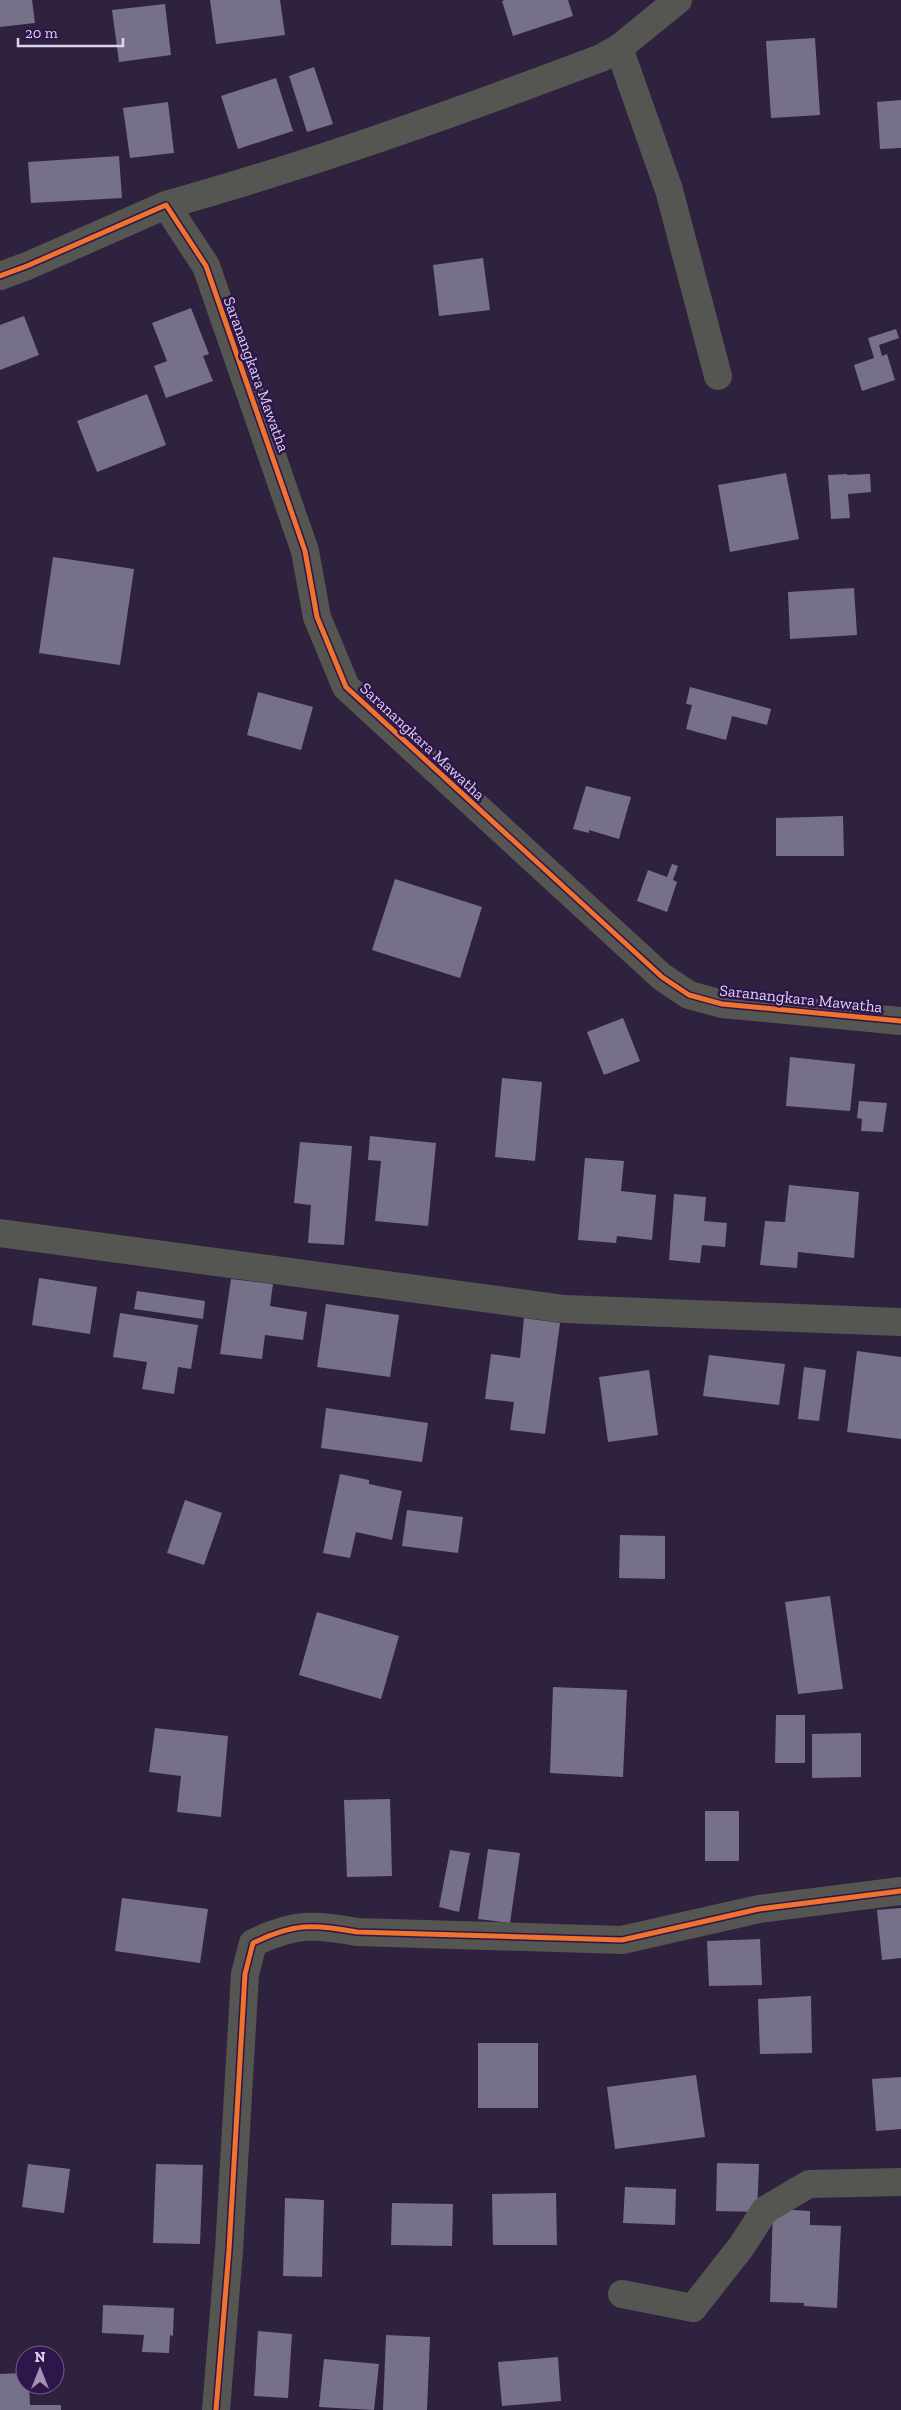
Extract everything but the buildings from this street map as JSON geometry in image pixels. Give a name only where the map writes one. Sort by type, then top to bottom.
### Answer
[{"type":"street","points":[[0,276],[166,205],[221,190],[471,107],[601,58],[619,48],[678,0]]},
{"type":"street","points":[[619,48],[669,190],[718,376]]},
{"type":"street","name":"Saranangkara Mawatha","points":[[166,205],[206,266],[305,551],[316,617],[346,688],[662,977],[690,995],[722,1004],[901,1021]]},
{"type":"street","points":[[0,1233],[565,1309],[901,1322]]},
{"type":"street","points":[[216,2410],[229,2250],[245,1974],[253,1943],[280,1930],[320,1926],[356,1932],[622,1940],[759,1909],[901,1891]]},
{"type":"street","points":[[622,2294],[693,2308],[740,2247],[765,2210],[809,2184],[901,2182]]},
{"type":"cycle path","points":[[0,276],[166,205],[206,266],[305,551],[317,617],[346,687],[662,977],[689,995],[722,1004],[901,1021]]},
{"type":"cycle path","points":[[216,2410],[229,2250],[245,1974],[253,1943],[267,1936],[304,1927],[357,1932],[622,1940],[759,1909],[901,1891]]}]
